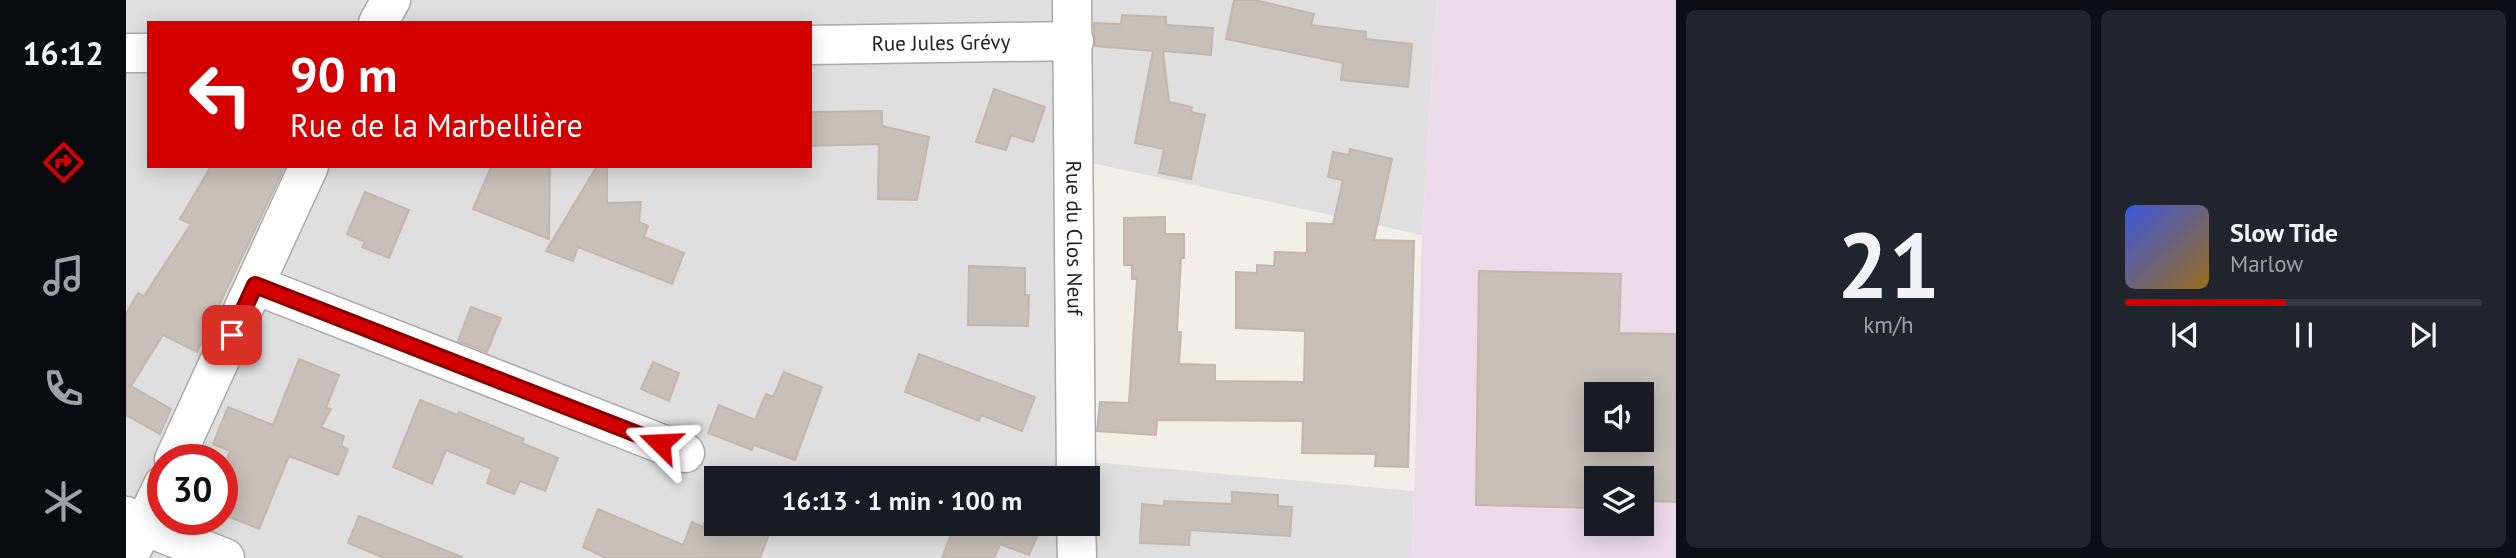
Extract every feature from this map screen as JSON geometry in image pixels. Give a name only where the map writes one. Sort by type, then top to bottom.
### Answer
[{"type":"street","points":[[379,21],[391,0]]},
{"type":"street","name":"Rue du Clos Neuf","points":[[1072,0],[1076,466]]},
{"type":"street","name":"Rue Jules Grévy","points":[[812,46],[1074,41]]},
{"type":"street","points":[[126,53],[147,53]]},
{"type":"street","points":[[181,444],[308,168]]},
{"type":"street","points":[[255,285],[685,453]]},
{"type":"street","points":[[147,511],[133,534],[225,558]]},
{"type":"street","points":[[1076,536],[1077,558]]},
{"type":"shaded area","points":[[126,0],[1437,0],[1422,235],[1055,155],[1059,459],[1414,491],[1412,558],[126,558]]},
{"type":"shaded area","points":[[1437,0],[1676,0],[1676,558],[1412,558],[1422,235]]},
{"type":"building","points":[[1234,0],[1255,0],[1314,14],[1311,25],[1366,32],[1366,39],[1412,44],[1408,87],[1341,80],[1343,63],[1226,39]]},
{"type":"building","points":[[1122,15],[1166,17],[1166,25],[1213,28],[1211,55],[1163,51],[1169,102],[1192,107],[1191,112],[1205,115],[1191,179],[1159,173],[1164,149],[1135,143],[1153,51],[1095,46],[1094,23],[1121,24]]},
{"type":"building","points":[[994,89],[1045,107],[1033,142],[1011,135],[1006,150],[976,142]]},
{"type":"building","points":[[882,111],[882,126],[929,137],[917,200],[878,199],[879,144],[812,146],[812,112]]},
{"type":"building","points":[[1350,149],[1392,159],[1374,240],[1414,241],[1408,467],[1375,466],[1376,454],[1302,453],[1303,421],[1157,420],[1156,435],[1097,431],[1100,402],[1129,403],[1137,279],[1132,279],[1132,265],[1124,265],[1124,218],[1165,217],[1165,234],[1184,234],[1177,332],[1181,332],[1179,364],[1215,365],[1215,381],[1304,382],[1305,331],[1236,328],[1236,272],[1257,273],[1257,265],[1274,266],[1275,252],[1307,253],[1307,223],[1333,224],[1343,180],[1328,177],[1333,152],[1349,155]]},
{"type":"building","points":[[210,168],[284,168],[197,352],[163,335],[131,386],[171,409],[160,434],[126,415],[126,314],[138,293],[144,296],[191,224],[180,219]]},
{"type":"building","points":[[491,168],[550,168],[549,239],[473,209]]},
{"type":"building","points":[[596,168],[607,168],[607,203],[641,202],[639,222],[648,226],[644,237],[684,253],[672,284],[578,247],[573,261],[546,251]]},
{"type":"building","points":[[365,192],[409,210],[389,258],[362,247],[365,242],[347,234]]},
{"type":"building","points":[[969,266],[1025,268],[1025,295],[1029,295],[1028,326],[968,325]]},
{"type":"building","points":[[1479,271],[1621,274],[1619,333],[1676,334],[1676,502],[1654,501],[1654,466],[1584,466],[1584,508],[1476,505]]},
{"type":"building","points":[[471,307],[501,318],[487,352],[458,341]]},
{"type":"building","points":[[919,354],[1035,397],[1022,431],[981,415],[979,421],[905,392]]},
{"type":"building","points":[[299,359],[339,375],[326,408],[331,409],[321,427],[344,436],[341,446],[348,449],[338,475],[289,456],[259,529],[238,520],[238,444],[213,444],[228,407],[273,425]]},
{"type":"building","points":[[653,362],[679,373],[669,401],[641,389]]},
{"type":"building","points":[[784,372],[822,387],[795,460],[754,445],[752,450],[708,433],[719,405],[755,420],[766,394],[773,397]]},
{"type":"building","points":[[420,400],[457,415],[459,412],[524,439],[522,443],[558,458],[545,491],[520,481],[514,494],[487,483],[492,469],[446,450],[432,484],[393,467]]},
{"type":"building","points":[[1232,492],[1278,495],[1278,506],[1292,507],[1290,536],[1190,530],[1189,545],[1140,543],[1142,504],[1164,506],[1164,501],[1232,504]]},
{"type":"building","points":[[598,509],[683,545],[692,522],[703,527],[704,523],[704,536],[768,536],[760,558],[606,558],[583,547]]},
{"type":"building","points":[[359,516],[462,558],[384,558],[348,543]]},
{"type":"building","points":[[951,536],[1037,536],[1029,555],[1000,544],[994,558],[942,558]]},
{"type":"route","points":[[232,335],[255,285],[660,443]]}]
